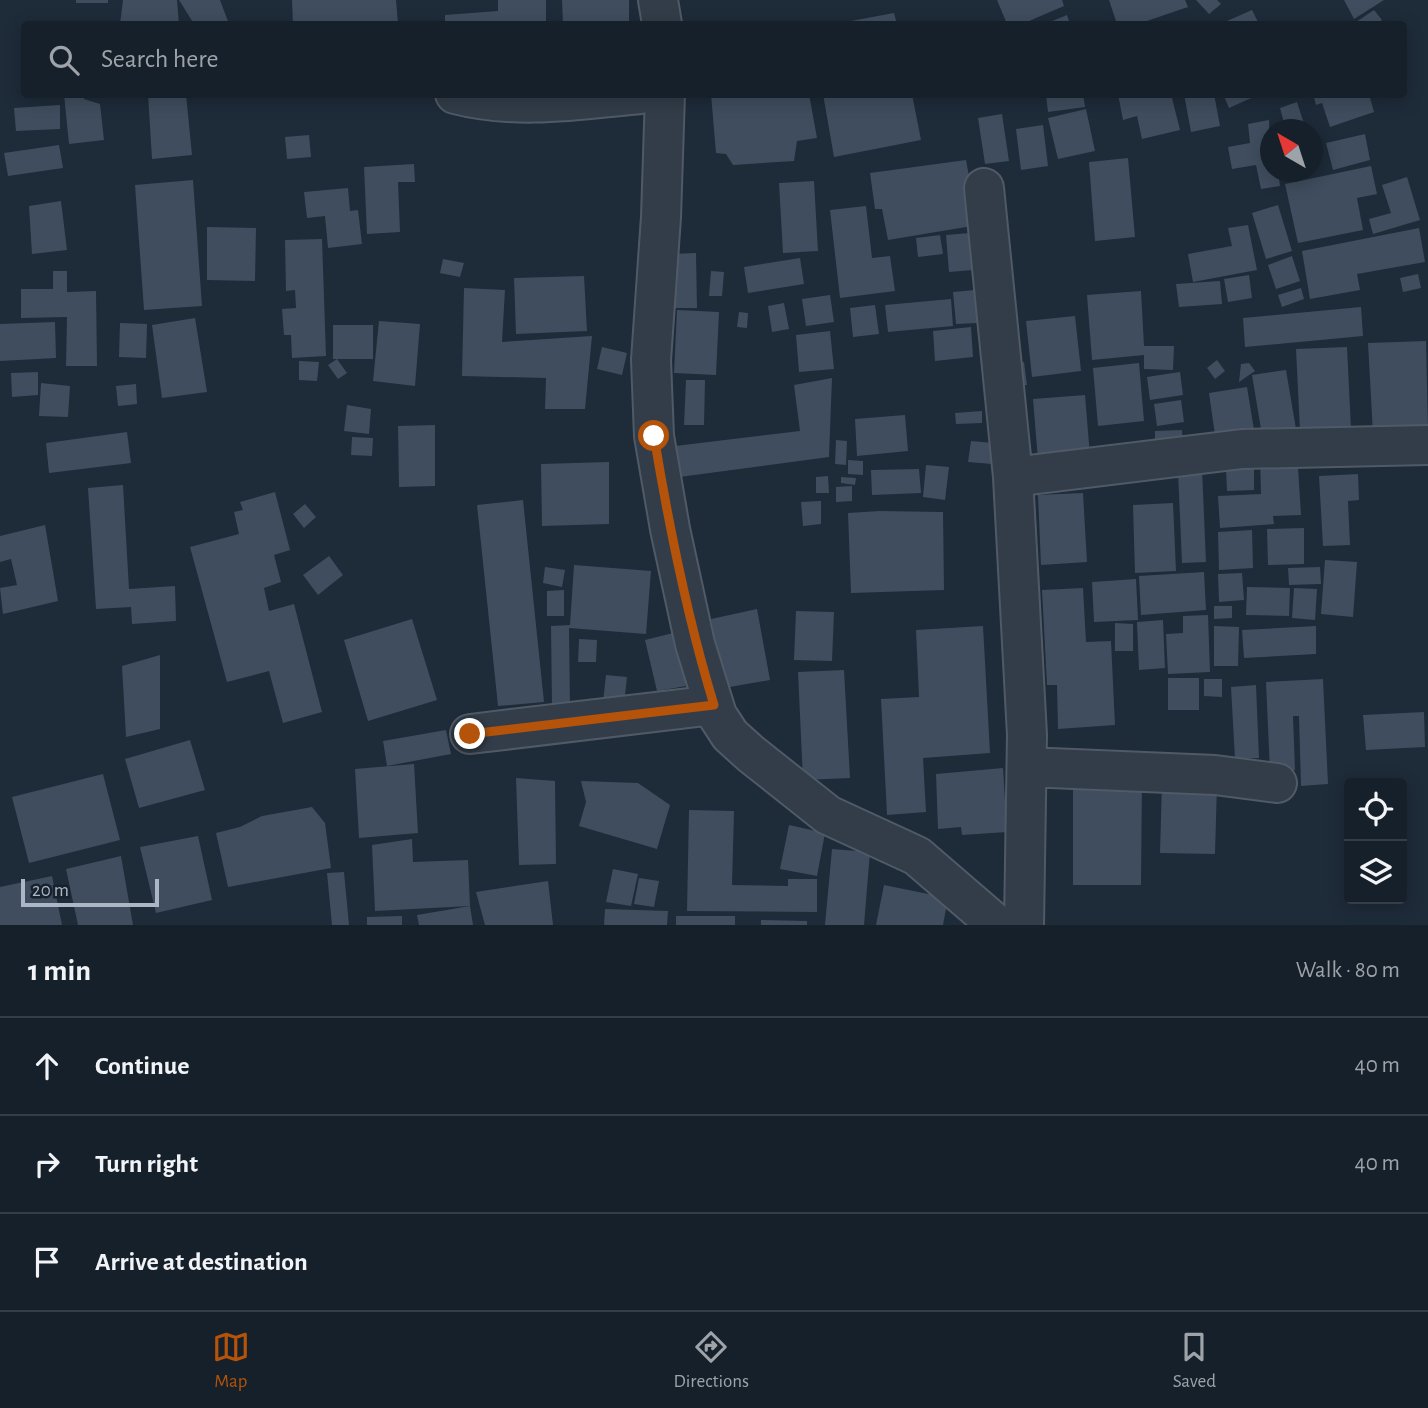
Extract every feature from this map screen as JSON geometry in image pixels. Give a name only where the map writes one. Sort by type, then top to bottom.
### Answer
[{"type":"street","points":[[658,0],[662,21]]},
{"type":"street","points":[[470,98],[533,104],[597,98]]},
{"type":"street","points":[[665,98],[661,217],[651,360],[654,436],[670,529],[695,644],[714,705],[730,735],[828,815],[917,856],[997,925]]},
{"type":"street","points":[[984,188],[1013,477],[1027,767],[1024,925]]},
{"type":"street","points":[[1013,477],[1242,449],[1428,445]]},
{"type":"street","points":[[470,734],[714,705]]},
{"type":"street","points":[[1027,767],[1215,775],[1277,783]]},
{"type":"building","points":[[76,0],[108,0],[108,3],[76,3]]},
{"type":"building","points":[[123,0],[177,0],[179,21],[120,21]]},
{"type":"building","points":[[179,0],[220,0],[228,21],[192,21]]},
{"type":"building","points":[[292,0],[396,0],[398,21],[293,21]]},
{"type":"building","points":[[498,0],[546,0],[546,21],[445,21],[445,15],[498,11]]},
{"type":"building","points":[[562,0],[629,0],[629,21],[563,21]]},
{"type":"building","points":[[997,0],[1062,0],[1064,6],[1029,21],[1006,21]]},
{"type":"building","points":[[1109,0],[1185,0],[1188,7],[1147,21],[1116,21]]},
{"type":"building","points":[[1196,0],[1217,0],[1221,4],[1209,14]]},
{"type":"building","points":[[1344,0],[1384,0],[1354,19]]},
{"type":"building","points":[[1252,10],[1258,21],[1227,21]]},
{"type":"building","points":[[1374,10],[1382,20],[1380,21],[1358,21]]},
{"type":"building","points":[[894,13],[896,21],[851,21]]},
{"type":"building","points":[[1067,15],[1069,21],[1052,21]]},
{"type":"building","points":[[64,98],[84,98],[100,104],[104,140],[69,144]]},
{"type":"building","points":[[148,98],[186,98],[192,155],[152,159]]},
{"type":"building","points":[[711,98],[810,98],[817,138],[797,141],[794,161],[733,165],[726,154],[716,153]]},
{"type":"building","points":[[824,98],[913,98],[921,140],[834,157]]},
{"type":"building","points":[[1046,98],[1084,98],[1085,107],[1048,112]]},
{"type":"building","points":[[1119,98],[1172,98],[1180,130],[1142,139],[1137,116],[1123,120]]},
{"type":"building","points":[[1185,98],[1215,98],[1220,126],[1191,132]]},
{"type":"building","points":[[1225,98],[1251,98],[1229,108]]},
{"type":"building","points":[[1314,98],[1370,98],[1374,112],[1330,127],[1322,103],[1316,105]]},
{"type":"building","points":[[1297,102],[1302,119],[1283,119],[1280,108]]},
{"type":"building","points":[[60,105],[60,129],[16,131],[14,108]]},
{"type":"building","points":[[1086,109],[1095,151],[1058,159],[1048,118]]},
{"type":"building","points":[[1002,114],[1009,161],[985,164],[978,118]]},
{"type":"building","points":[[1260,122],[1260,182],[1279,182],[1280,186],[1261,189],[1256,165],[1232,169],[1228,147],[1250,143],[1248,124]]},
{"type":"building","points":[[1043,125],[1048,166],[1021,170],[1016,129]]},
{"type":"building","points":[[1365,134],[1370,160],[1333,170],[1326,143]]},
{"type":"building","points":[[309,135],[311,157],[287,159],[285,137]]},
{"type":"building","points":[[59,145],[63,168],[8,176],[4,153]]},
{"type":"building","points":[[1128,158],[1135,237],[1095,241],[1089,162]]},
{"type":"building","points":[[966,160],[978,225],[888,240],[882,209],[875,209],[870,173]]},
{"type":"building","points":[[414,164],[415,182],[398,182],[400,232],[367,234],[364,167]]},
{"type":"building","points":[[1371,166],[1377,194],[1357,198],[1363,230],[1298,243],[1285,184],[1323,182],[1323,176]]},
{"type":"building","points":[[1407,177],[1420,220],[1373,234],[1369,219],[1391,213],[1382,185]]},
{"type":"building","points":[[193,180],[202,306],[144,310],[135,185]]},
{"type":"building","points":[[814,181],[818,251],[783,253],[779,183]]},
{"type":"building","points":[[348,188],[350,211],[358,210],[362,244],[328,248],[325,216],[307,218],[304,192]]},
{"type":"building","points":[[61,201],[67,250],[32,254],[29,206]]},
{"type":"building","points":[[1278,205],[1292,251],[1266,259],[1252,213]]},
{"type":"building","points":[[866,206],[872,258],[890,256],[895,291],[840,298],[830,210]]},
{"type":"building","points":[[1248,225],[1257,270],[1193,282],[1188,254],[1232,246],[1228,228]]},
{"type":"building","points":[[207,227],[256,228],[255,281],[207,280]]},
{"type":"building","points":[[1419,228],[1425,262],[1357,274],[1360,290],[1310,299],[1302,251]]},
{"type":"building","points":[[982,232],[985,269],[949,272],[946,235]]},
{"type":"building","points":[[940,235],[943,254],[918,257],[916,238]]},
{"type":"building","points":[[322,239],[326,356],[292,358],[291,335],[284,335],[282,309],[296,308],[295,290],[286,291],[285,240]]},
{"type":"building","points":[[696,253],[697,308],[674,308],[672,254]]},
{"type":"building","points":[[1292,256],[1300,281],[1276,289],[1268,265]]},
{"type":"building","points":[[800,258],[804,284],[748,293],[744,267]]},
{"type":"building","points":[[443,259],[464,263],[460,277],[440,273]]},
{"type":"building","points":[[53,271],[67,271],[67,292],[96,291],[97,366],[66,366],[67,317],[21,318],[21,289],[53,289]]},
{"type":"building","points":[[711,271],[724,272],[722,296],[709,296]]},
{"type":"building","points":[[1418,274],[1421,288],[1403,292],[1400,278]]},
{"type":"building","points":[[1249,275],[1252,298],[1228,302],[1224,279]]},
{"type":"building","points":[[584,276],[587,331],[516,334],[514,278]]},
{"type":"building","points":[[1220,281],[1222,304],[1179,307],[1176,284]]},
{"type":"building","points":[[464,288],[505,290],[502,342],[592,336],[585,409],[545,409],[546,378],[462,376]]},
{"type":"building","points":[[1301,288],[1304,299],[1282,307],[1278,295]]},
{"type":"building","points":[[975,290],[977,323],[956,324],[953,292]]},
{"type":"building","points":[[1141,291],[1144,346],[1174,346],[1173,370],[1144,369],[1144,355],[1092,360],[1087,295]]},
{"type":"building","points":[[830,295],[834,322],[806,326],[802,299]]},
{"type":"building","points":[[951,299],[953,326],[888,332],[885,305]]},
{"type":"building","points":[[784,303],[789,329],[772,332],[768,306]]},
{"type":"building","points":[[875,305],[879,334],[853,337],[850,308]]},
{"type":"building","points":[[1361,307],[1363,336],[1245,347],[1243,318]]},
{"type":"building","points":[[677,310],[719,312],[716,375],[674,373]]},
{"type":"building","points":[[739,312],[748,313],[747,328],[737,327]]},
{"type":"building","points":[[1075,316],[1081,371],[1032,377],[1026,321]]},
{"type":"building","points":[[195,318],[207,392],[162,398],[152,325]]},
{"type":"building","points":[[379,321],[420,324],[415,386],[373,381]]},
{"type":"building","points":[[55,322],[56,358],[0,361],[0,324]]},
{"type":"building","points":[[120,323],[147,324],[146,358],[119,357]]},
{"type":"building","points":[[333,325],[373,325],[373,359],[333,359]]},
{"type":"building","points":[[971,327],[973,357],[935,361],[933,331]]},
{"type":"building","points":[[830,331],[834,369],[799,372],[796,335]]},
{"type":"building","points":[[1426,341],[1428,430],[1373,434],[1368,343]]},
{"type":"building","points":[[602,347],[627,353],[622,375],[597,369]]},
{"type":"building","points":[[1347,347],[1351,429],[1300,431],[1296,349]]},
{"type":"building","points":[[337,359],[347,373],[338,379],[328,365]]},
{"type":"building","points":[[1217,360],[1225,371],[1215,379],[1207,368]]},
{"type":"building","points":[[299,361],[319,362],[317,381],[299,380]]},
{"type":"building","points":[[1024,362],[1027,385],[1012,386],[1010,364]]},
{"type":"building","points":[[1139,363],[1144,421],[1098,426],[1093,368]]},
{"type":"building","points":[[1249,363],[1255,371],[1239,382],[1241,364]]},
{"type":"building","points":[[1286,370],[1297,435],[1263,441],[1252,375]]},
{"type":"building","points":[[38,372],[38,395],[12,397],[11,373]]},
{"type":"building","points":[[1180,372],[1183,395],[1150,400],[1147,377]]},
{"type":"building","points":[[832,378],[829,457],[672,478],[667,447],[800,431],[794,385]]},
{"type":"building","points":[[686,380],[705,380],[704,425],[684,425]]},
{"type":"building","points":[[41,383],[70,386],[68,417],[39,416]]},
{"type":"building","points":[[136,384],[137,404],[118,406],[116,386]]},
{"type":"building","points":[[1247,387],[1255,436],[1216,442],[1209,393]]},
{"type":"building","points":[[1085,395],[1090,456],[1038,460],[1033,399]]},
{"type":"building","points":[[1181,400],[1184,422],[1157,426],[1154,404]]},
{"type":"building","points":[[347,405],[371,409],[369,434],[344,431]]},
{"type":"building","points":[[982,411],[982,423],[956,424],[955,413]]},
{"type":"building","points":[[905,415],[908,451],[857,456],[855,419]]},
{"type":"building","points":[[435,425],[435,486],[399,487],[398,426]]},
{"type":"building","points":[[1182,430],[1183,445],[1155,446],[1155,431]]},
{"type":"building","points":[[127,432],[131,463],[49,473],[46,443]]},
{"type":"building","points":[[352,437],[373,438],[372,456],[351,455]]},
{"type":"building","points":[[836,440],[847,441],[846,465],[835,464]]},
{"type":"building","points":[[971,441],[994,443],[992,464],[968,462]]},
{"type":"building","points":[[1260,458],[1283,467],[1298,467],[1301,515],[1273,516],[1274,524],[1220,528],[1218,496],[1261,494]]},
{"type":"building","points":[[848,460],[863,461],[863,475],[848,474]]},
{"type":"building","points":[[609,462],[609,524],[542,526],[541,464]]},
{"type":"building","points":[[926,465],[949,467],[945,500],[923,497]]},
{"type":"building","points":[[919,469],[921,493],[872,495],[871,470]]},
{"type":"building","points":[[1202,469],[1206,562],[1182,563],[1178,471]]},
{"type":"building","points":[[1226,469],[1254,469],[1254,490],[1227,491]]},
{"type":"building","points":[[1358,474],[1359,500],[1348,501],[1350,545],[1323,546],[1319,476]]},
{"type":"building","points":[[828,476],[829,493],[816,493],[816,477]]},
{"type":"building","points":[[841,477],[856,478],[855,485],[841,483]]},
{"type":"building","points":[[123,485],[129,589],[175,586],[176,621],[132,624],[131,607],[96,609],[88,488]]},
{"type":"building","points":[[852,486],[852,501],[836,502],[836,487]]},
{"type":"building","points":[[275,492],[290,550],[274,555],[281,582],[264,588],[269,611],[294,604],[322,712],[283,723],[269,671],[227,682],[190,547],[239,534],[234,512],[243,510],[240,502]]},
{"type":"building","points":[[1083,493],[1087,562],[1041,565],[1038,495]]},
{"type":"building","points":[[523,500],[544,702],[498,706],[477,505]]},
{"type":"building","points":[[821,501],[821,524],[803,526],[801,502]]},
{"type":"building","points":[[1173,503],[1176,571],[1135,573],[1133,505]]},
{"type":"building","points":[[305,504],[316,517],[304,528],[293,514]]},
{"type":"building","points":[[943,512],[944,590],[851,593],[848,513]]},
{"type":"building","points":[[45,525],[58,601],[3,614],[0,588],[17,585],[11,559],[0,562],[0,536]]},
{"type":"building","points":[[1304,528],[1304,564],[1268,565],[1267,529]]},
{"type":"building","points":[[1252,530],[1253,568],[1219,570],[1218,532]]},
{"type":"building","points":[[329,556],[343,575],[318,595],[303,575]]},
{"type":"building","points":[[1325,560],[1357,562],[1353,617],[1321,614]]},
{"type":"building","points":[[574,565],[651,571],[646,634],[569,628],[570,707],[552,707],[551,626],[570,625]]},
{"type":"building","points":[[545,567],[565,570],[562,587],[543,583]]},
{"type":"building","points":[[1320,567],[1321,584],[1289,585],[1288,568]]},
{"type":"building","points":[[1204,572],[1206,610],[1141,615],[1139,576]]},
{"type":"building","points":[[1242,573],[1244,600],[1219,602],[1218,574]]},
{"type":"building","points":[[1136,579],[1138,620],[1094,622],[1092,582]]},
{"type":"building","points":[[1247,587],[1290,588],[1289,616],[1246,615]]},
{"type":"building","points":[[1083,588],[1086,642],[1111,641],[1115,725],[1058,729],[1057,685],[1047,685],[1042,590]]},
{"type":"building","points":[[1294,588],[1317,589],[1315,620],[1292,618]]},
{"type":"building","points":[[564,590],[564,616],[547,616],[547,591]]},
{"type":"building","points":[[1214,606],[1232,606],[1232,618],[1214,619]]},
{"type":"building","points":[[757,609],[770,680],[724,688],[711,619]]},
{"type":"building","points":[[796,611],[834,612],[832,661],[794,660]]},
{"type":"building","points":[[1208,615],[1210,672],[1168,674],[1166,634],[1183,633],[1183,616]]},
{"type":"building","points":[[412,619],[437,700],[368,721],[344,640]]},
{"type":"building","points":[[1163,620],[1165,668],[1139,670],[1137,622]]},
{"type":"building","points":[[1115,623],[1133,624],[1133,651],[1115,651]]},
{"type":"building","points":[[983,626],[990,753],[923,758],[926,812],[887,815],[881,699],[919,697],[916,630]]},
{"type":"building","points":[[1214,626],[1239,627],[1238,666],[1214,666]]},
{"type":"building","points":[[1316,626],[1316,654],[1244,658],[1242,630]]},
{"type":"building","points":[[677,632],[686,686],[657,691],[645,640]]},
{"type":"building","points":[[579,639],[597,640],[596,662],[578,662]]},
{"type":"building","points":[[160,655],[160,729],[126,737],[122,666]]},
{"type":"building","points":[[844,670],[850,778],[803,780],[798,672]]},
{"type":"building","points":[[606,675],[627,677],[624,704],[603,702]]},
{"type":"building","points":[[1168,678],[1199,678],[1199,710],[1168,710]]},
{"type":"building","points":[[1204,679],[1222,679],[1222,697],[1204,696]]},
{"type":"building","points":[[1323,679],[1328,784],[1301,786],[1299,716],[1293,716],[1295,770],[1270,772],[1266,682]]},
{"type":"building","points":[[1256,685],[1259,758],[1235,759],[1231,687]]},
{"type":"building","points":[[1424,712],[1425,747],[1366,750],[1363,715]]},
{"type":"building","points":[[446,730],[451,754],[387,766],[383,741]]},
{"type":"building","points":[[190,740],[205,790],[139,808],[125,759]]},
{"type":"building","points":[[414,764],[418,833],[359,838],[355,769]]},
{"type":"building","points":[[1003,768],[1007,832],[962,835],[961,827],[938,829],[936,774]]},
{"type":"building","points":[[103,774],[120,840],[29,863],[12,797]]},
{"type":"building","points":[[1142,777],[1141,885],[1073,885],[1073,779]]},
{"type":"building","points":[[516,778],[555,781],[556,864],[519,865]]},
{"type":"building","points":[[581,781],[638,783],[670,805],[657,849],[579,826],[586,802]]},
{"type":"building","points":[[1162,782],[1217,784],[1215,854],[1160,853]]},
{"type":"building","points":[[312,807],[325,823],[331,868],[228,887],[216,833],[240,827],[262,816]]},
{"type":"building","points":[[689,810],[734,811],[732,885],[788,886],[788,879],[817,879],[817,912],[687,911]]},
{"type":"building","points":[[789,825],[825,833],[817,876],[780,869]]},
{"type":"building","points":[[198,836],[212,900],[156,913],[140,847]]},
{"type":"building","points":[[412,839],[413,862],[468,860],[470,906],[375,911],[372,845]]},
{"type":"building","points":[[832,849],[870,852],[864,925],[825,925]]},
{"type":"building","points":[[121,856],[133,925],[78,925],[66,869]]},
{"type":"building","points":[[613,869],[638,874],[631,906],[606,902]]},
{"type":"building","points":[[344,872],[349,925],[332,925],[327,873]]},
{"type":"building","points":[[52,876],[62,925],[0,925],[0,887]]},
{"type":"building","points":[[639,878],[659,881],[654,907],[634,904]]},
{"type":"building","points":[[548,881],[553,925],[485,925],[476,892]]},
{"type":"building","points":[[884,885],[948,898],[943,925],[876,925]]},
{"type":"building","points":[[470,906],[473,925],[419,925],[417,915]]},
{"type":"building","points":[[605,909],[668,911],[667,925],[604,925]]},
{"type":"building","points":[[402,916],[402,925],[367,925],[367,917]]},
{"type":"building","points":[[676,916],[735,916],[735,925],[676,925]]},
{"type":"building","points":[[761,920],[807,921],[807,925],[761,925]]},
{"type":"route","points":[[470,734],[714,705],[695,644],[670,529],[654,436]]}]
